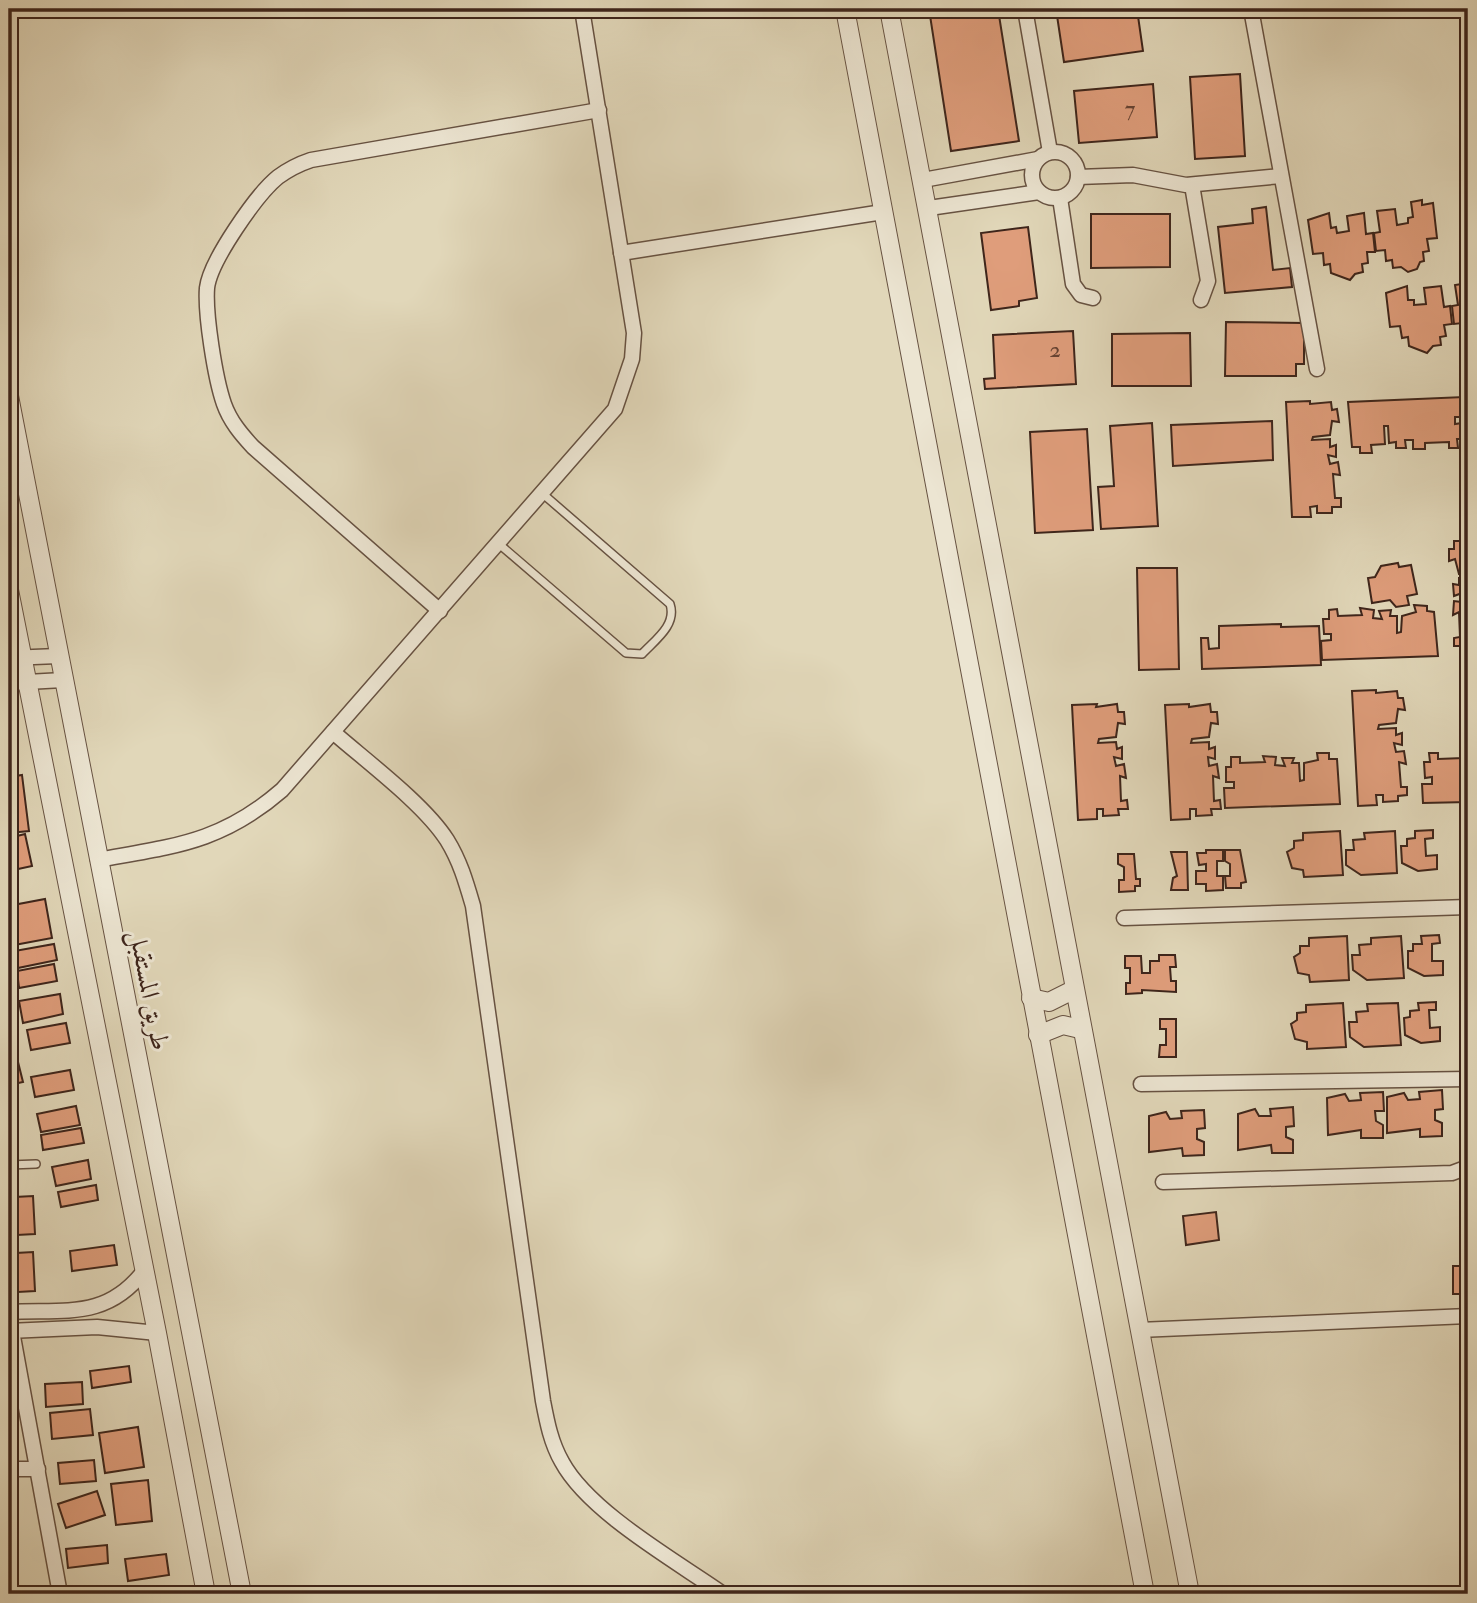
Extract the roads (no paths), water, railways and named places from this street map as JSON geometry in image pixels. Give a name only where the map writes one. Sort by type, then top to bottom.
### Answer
[{"type":"street","points":[[98,860],[195,842],[227,830],[256,812],[282,790],[615,409],[626,385],[634,333],[582,9]]},
{"type":"street","points":[[845,9],[1145,1594]]},
{"type":"street","points":[[889,9],[929,208],[1080,1029],[1190,1594]]},
{"type":"street","points":[[1025,9],[1044,156],[1032,172],[1039,192]]},
{"type":"street","points":[[1251,9],[1317,369]]},
{"type":"street","points":[[440,611],[253,447],[236,428],[224,404],[218,379],[207,304],[211,270],[219,254],[263,194],[276,179],[292,167],[311,160],[599,110]]},
{"type":"street","points":[[923,180],[1044,156],[1071,158],[1078,177],[1072,190],[1060,198],[1039,192],[929,208]]},
{"type":"street","points":[[1078,177],[1133,175],[1175,185],[1192,185],[1281,176]]},
{"type":"street","points":[[1192,185],[1208,281],[1201,300]]},
{"type":"street","points":[[1060,198],[1073,284],[1081,295],[1093,298]]},
{"type":"street","points":[[621,253],[883,212]]},
{"type":"street","name":"طريق المستقبل","points":[[9,396],[62,680],[242,1594]]},
{"type":"street","points":[[9,590],[17,682],[144,1271],[206,1594]]},
{"type":"street","points":[[15,657],[58,656]]},
{"type":"street","points":[[17,682],[62,680]]},
{"type":"street","points":[[333,732],[421,811],[446,838],[463,870],[472,906],[543,1401],[549,1433],[562,1463],[582,1490],[606,1511],[723,1594]]},
{"type":"street","points":[[1124,918],[1468,907]]},
{"type":"street","points":[[1031,998],[1049,1002],[1073,990]]},
{"type":"street","points":[[1038,1035],[1063,1025],[1080,1029]]},
{"type":"street","points":[[1141,1084],[1468,1079]]},
{"type":"street","points":[[1163,1182],[1452,1173],[1468,1167]]},
{"type":"street","points":[[9,1312],[94,1308],[114,1301],[130,1289],[144,1271]]},
{"type":"street","points":[[94,1308],[97,1327]]},
{"type":"street","points":[[1139,1330],[1468,1316]]},
{"type":"street","points":[[60,1594],[11,1331],[97,1327],[157,1334]]},
{"type":"street","points":[[9,1469],[38,1469]]},
{"type":"lane","points":[[499,544],[626,653],[642,654],[669,625],[672,618],[670,604],[543,494]]},
{"type":"lane","points":[[9,1165],[36,1164]]}]
